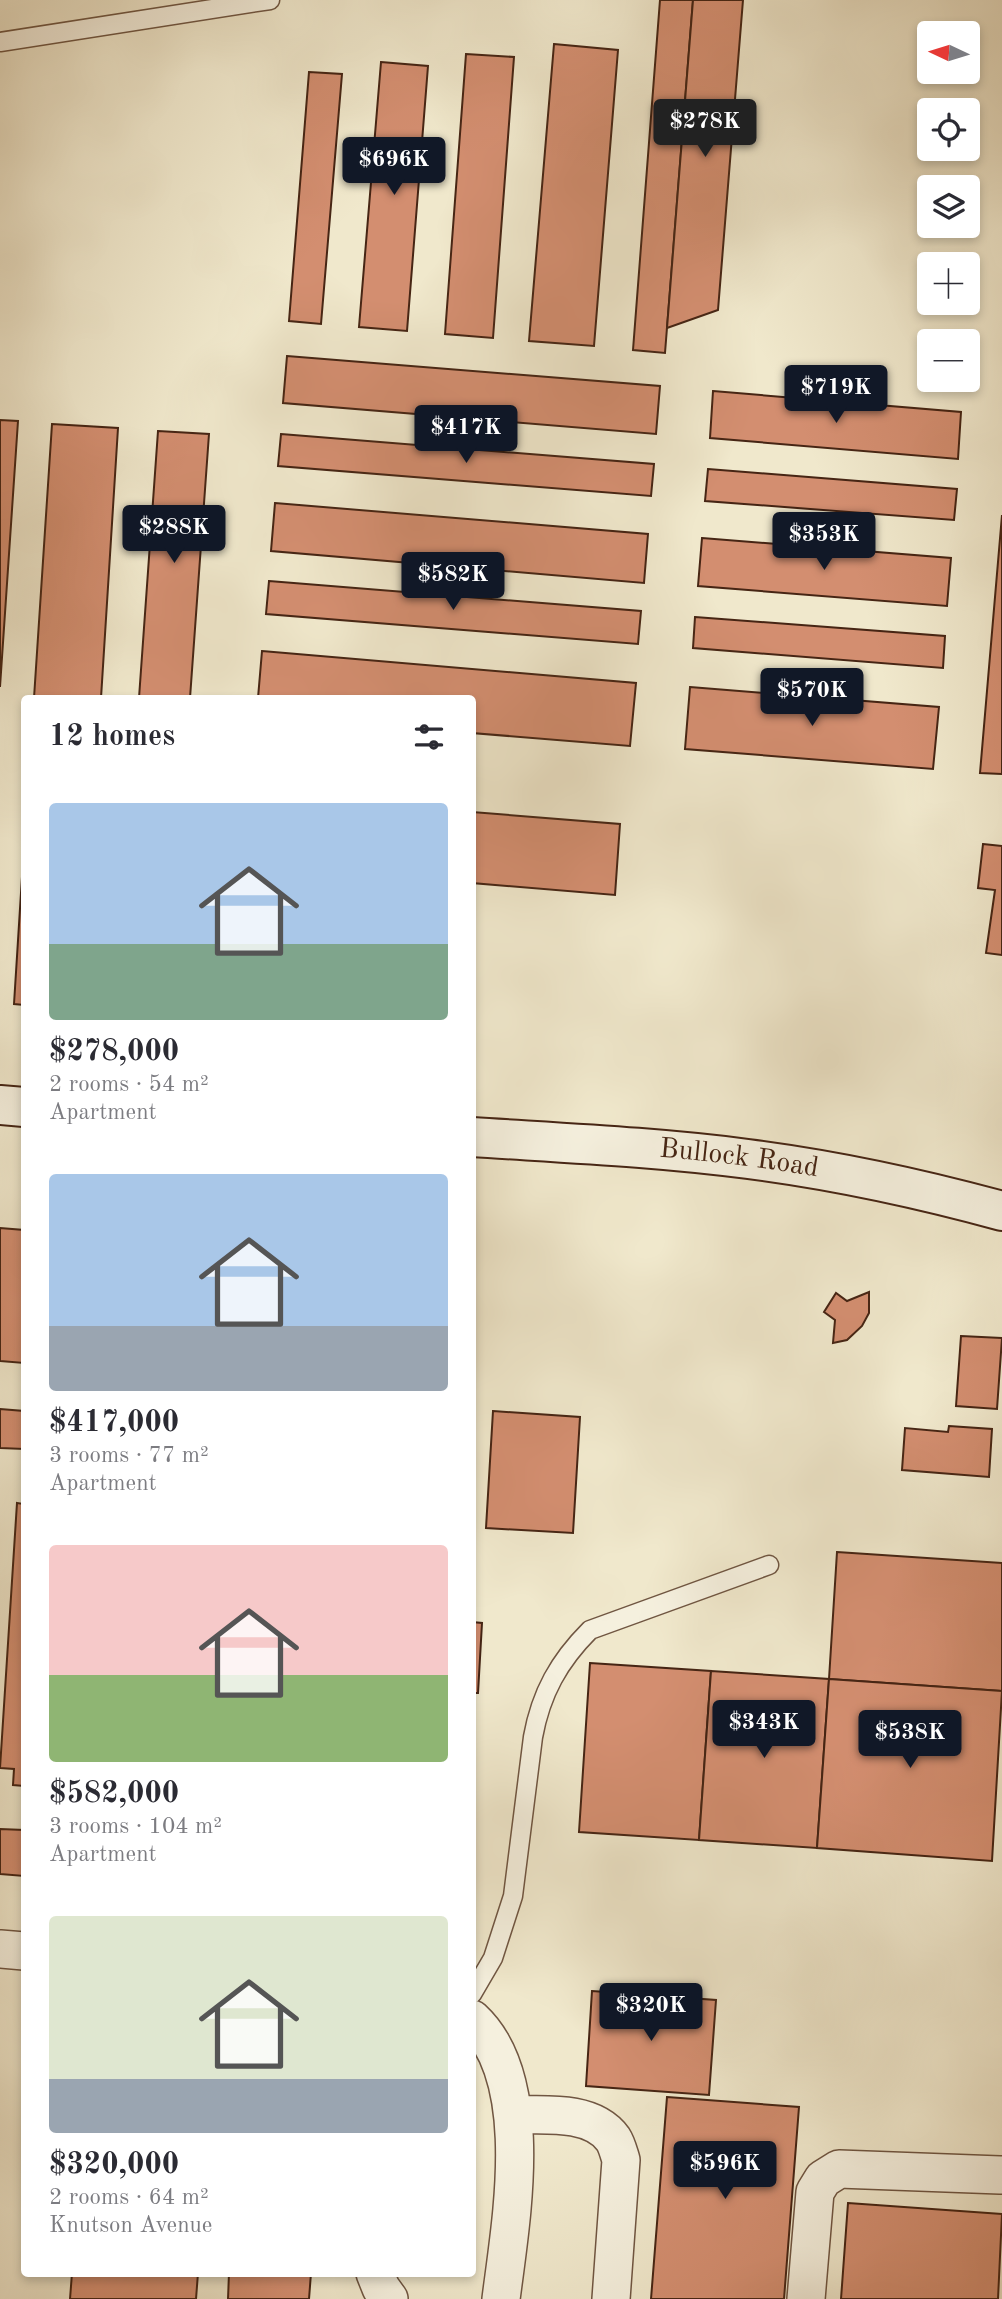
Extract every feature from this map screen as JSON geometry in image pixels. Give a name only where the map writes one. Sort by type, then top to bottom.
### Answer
[{"type":"street","points":[[0,1105],[21,1107]]},
{"type":"street","name":"Bullock Road","points":[[476,1137],[746,1159],[842,1173],[942,1194],[1002,1211]]},
{"type":"street","points":[[0,1949],[21,1951]]},
{"type":"street","points":[[476,2024],[493,2045],[503,2068],[514,2115],[511,2213],[501,2299]]},
{"type":"street","points":[[514,2115],[570,2116],[596,2124],[613,2139],[621,2160],[611,2299]]},
{"type":"street","points":[[806,2299],[816,2192],[823,2179],[839,2169],[1000,2175]]},
{"type":"street","points":[[377,2277],[389,2299]]},
{"type":"lane","points":[[0,42],[270,0]]},
{"type":"lane","points":[[476,1987],[493,1958],[513,1896],[536,1719],[556,1670],[590,1630],[769,1565]]},
{"type":"building","points":[[660,0],[693,0],[665,353],[633,350]]},
{"type":"building","points":[[693,0],[743,0],[718,310],[667,328]]},
{"type":"building","points":[[554,44],[618,50],[594,346],[529,341]]},
{"type":"building","points":[[466,54],[514,57],[493,338],[445,334]]},
{"type":"building","points":[[381,62],[428,66],[407,331],[359,327]]},
{"type":"building","points":[[309,72],[342,74],[321,324],[289,321]]},
{"type":"building","points":[[287,356],[660,386],[656,434],[283,403]]},
{"type":"building","points":[[713,391],[961,412],[958,459],[710,438]]},
{"type":"building","points":[[0,420],[18,421],[0,687]]},
{"type":"building","points":[[52,424],[118,428],[101,695],[34,695]]},
{"type":"building","points":[[158,431],[209,434],[190,695],[139,695]]},
{"type":"building","points":[[281,434],[654,464],[651,496],[278,466]]},
{"type":"building","points":[[708,469],[957,489],[954,520],[705,501]]},
{"type":"building","points":[[275,503],[648,534],[644,583],[271,551]]},
{"type":"building","points":[[1002,515],[1002,774],[980,773]]},
{"type":"building","points":[[702,538],[951,558],[947,606],[698,586]]},
{"type":"building","points":[[269,581],[641,611],[638,644],[266,614]]},
{"type":"building","points":[[695,617],[945,636],[943,668],[693,648]]},
{"type":"building","points":[[262,651],[636,683],[630,746],[476,733],[476,695],[258,695]]},
{"type":"building","points":[[690,687],[939,707],[933,769],[685,749]]},
{"type":"building","points":[[476,812],[620,824],[615,895],[476,883]]},
{"type":"building","points":[[983,844],[1002,846],[1002,955],[986,953],[995,890],[978,888]]},
{"type":"building","points":[[21,893],[21,1005],[14,1004]]},
{"type":"building","points":[[0,1228],[21,1230],[21,1363],[0,1361]]},
{"type":"building","points":[[869,1292],[869,1313],[862,1326],[847,1340],[833,1343],[835,1320],[824,1312],[836,1293],[847,1301]]},
{"type":"building","points":[[961,1336],[1002,1338],[997,1409],[956,1406]]},
{"type":"building","points":[[0,1409],[21,1411],[21,1449],[0,1448]]},
{"type":"building","points":[[493,1411],[580,1417],[573,1533],[486,1528]]},
{"type":"building","points":[[949,1426],[992,1429],[989,1477],[902,1470],[905,1428],[948,1432]]},
{"type":"building","points":[[17,1503],[21,1504],[21,1786],[13,1785],[14,1769],[0,1768]]},
{"type":"building","points":[[837,1552],[1002,1563],[1002,1691],[829,1679]]},
{"type":"building","points":[[476,1622],[482,1623],[476,1693]]},
{"type":"building","points":[[590,1663],[711,1671],[699,1840],[579,1832]]},
{"type":"building","points":[[711,1671],[829,1679],[817,1848],[699,1840]]},
{"type":"building","points":[[829,1679],[1002,1691],[992,1861],[817,1848]]},
{"type":"building","points":[[0,1829],[21,1830],[21,1876],[0,1874]]},
{"type":"building","points":[[592,1991],[716,2000],[709,2095],[586,2086]]},
{"type":"building","points":[[667,2097],[799,2107],[784,2299],[651,2299]]},
{"type":"building","points":[[848,2203],[1002,2214],[998,2299],[841,2299]]},
{"type":"building","points":[[72,2277],[198,2277],[196,2299],[70,2299]]},
{"type":"building","points":[[229,2277],[311,2277],[309,2299],[228,2299]]}]
